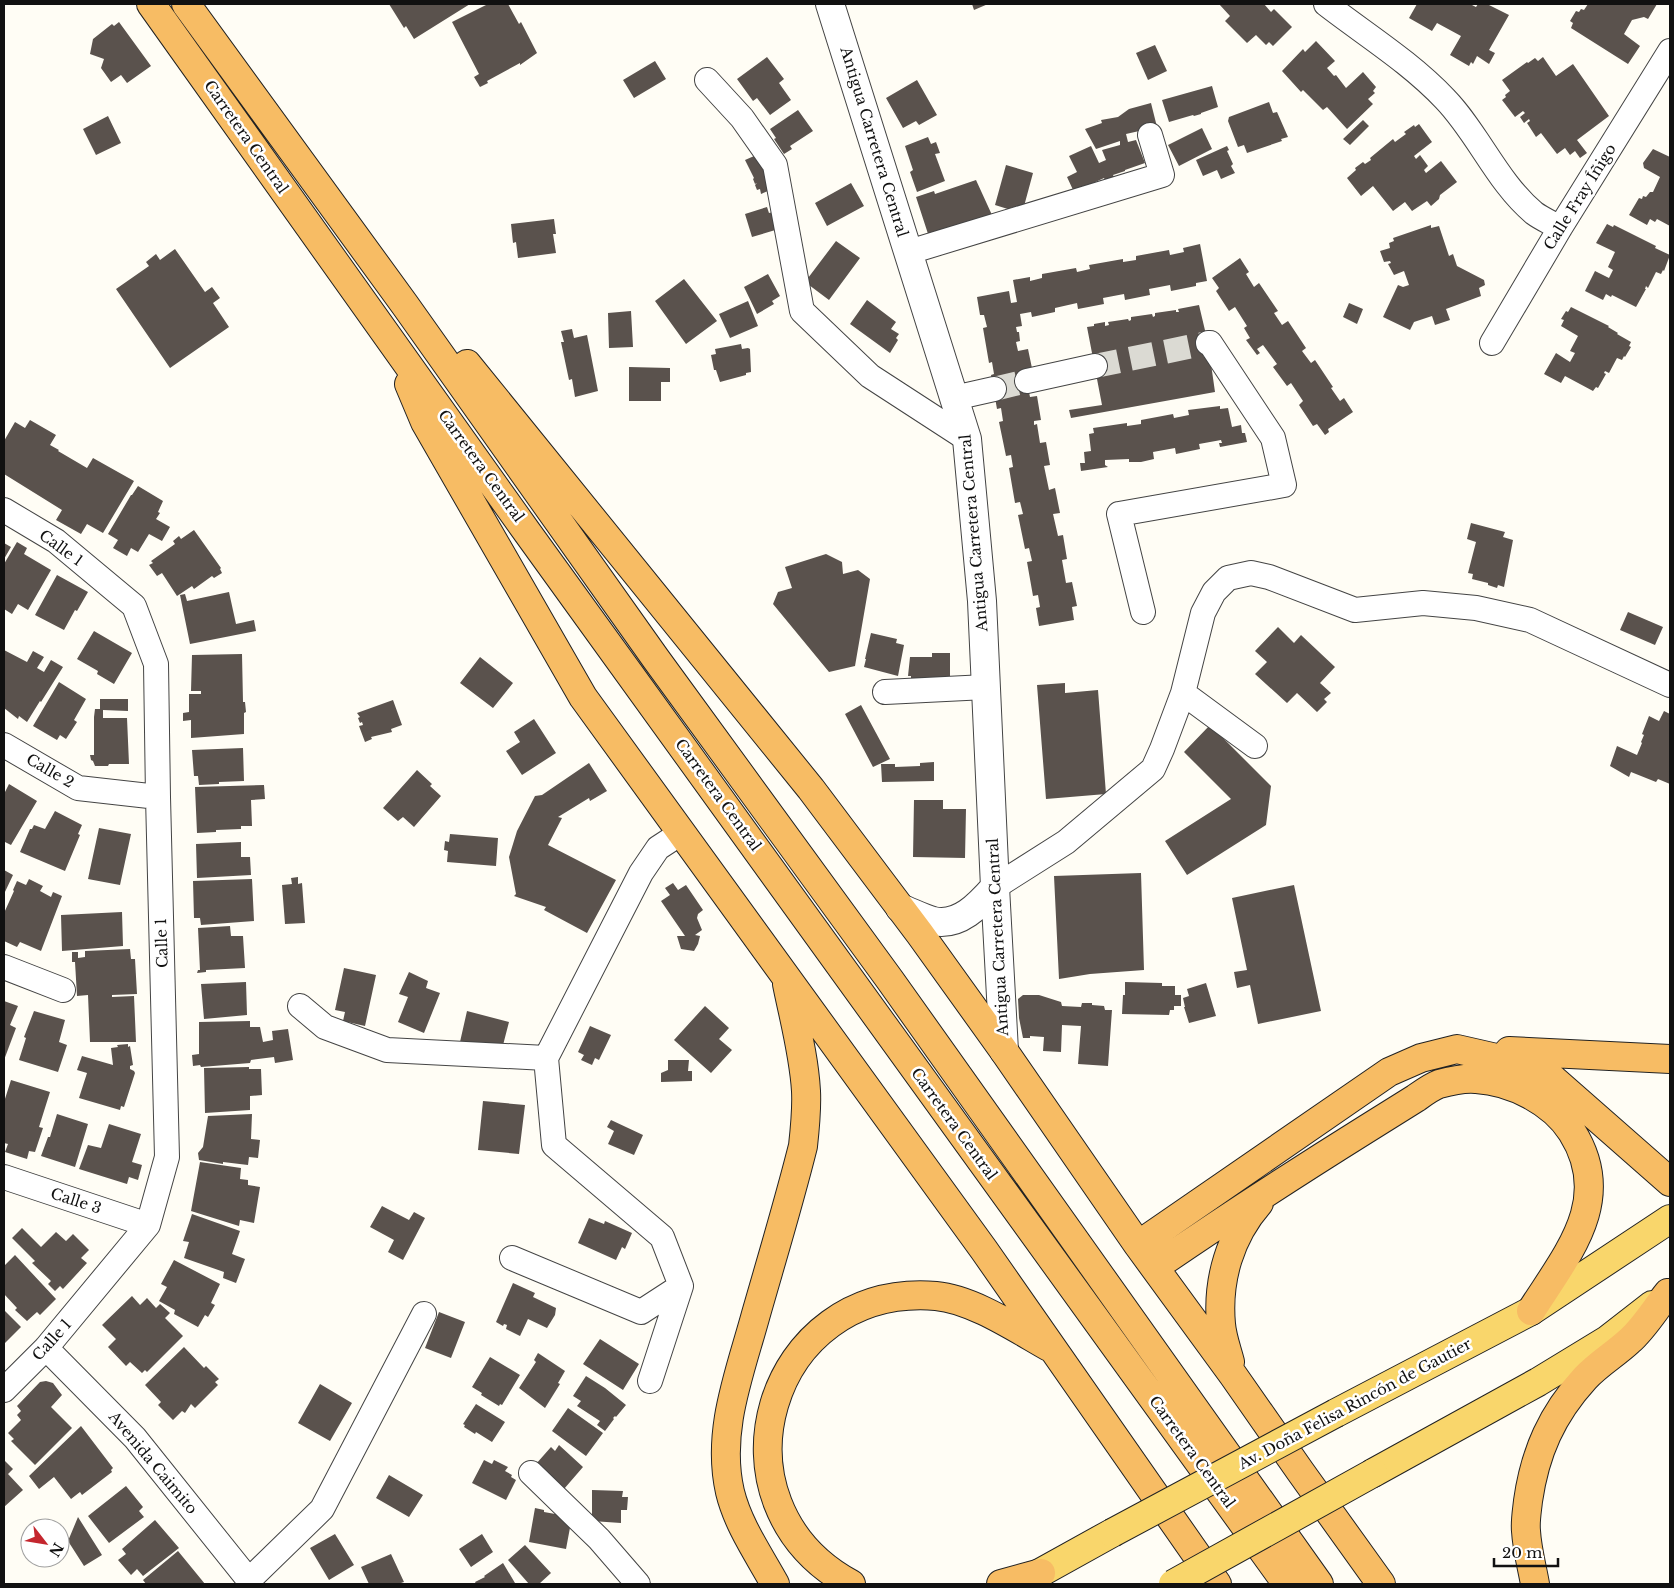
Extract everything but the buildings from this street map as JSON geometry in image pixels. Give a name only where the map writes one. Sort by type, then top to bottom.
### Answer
[{"type":"highway","name":"Carretera Central","points":[[151,4],[390,339],[1287,1584]]},
{"type":"highway","name":"Carretera Central","points":[[186,4],[405,305],[650,651],[890,980],[1319,1584]]},
{"type":"highway","points":[[405,305],[460,355],[805,781],[1004,1051],[1138,1244],[1381,1584]]},
{"type":"highway","points":[[390,339],[425,422],[583,697],[786,975],[1054,1350],[1218,1584]]},
{"type":"highway","points":[[775,1584],[739,1519],[727,1475],[725,1442],[726,1428],[736,1387],[803,1146],[806,1118],[805,1074],[801,1044],[786,975]]},
{"type":"highway","points":[[1138,1244],[1390,1072],[1421,1058],[1457,1048],[1670,1058]]},
{"type":"highway","points":[[1457,1048],[1539,1070],[1554,1080],[1670,1182]]},
{"type":"highway","points":[[1155,1267],[1274,1186],[1437,1085],[1474,1078],[1493,1081],[1516,1089],[1542,1102],[1566,1122],[1581,1146],[1588,1170],[1589,1203],[1582,1227],[1531,1311]]},
{"type":"highway","points":[[1233,1376],[1221,1326],[1222,1278],[1234,1242],[1248,1216],[1274,1186]]},
{"type":"highway","points":[[1535,1584],[1526,1531],[1534,1465],[1542,1443],[1552,1423],[1586,1377],[1603,1361],[1630,1341],[1669,1292]]},
{"type":"highway","points":[[851,1584],[812,1557],[795,1538],[783,1519],[769,1472],[767,1458],[768,1434],[776,1400],[788,1373],[812,1340],[834,1321],[856,1308],[892,1298],[936,1296],[960,1302],[988,1314],[1054,1350]]},
{"type":"highway","points":[[1001,1584],[1031,1578]]},
{"type":"main road","name":"Av. Doña Felisa Rincón de Gautier","points":[[1031,1578],[1336,1413],[1531,1311],[1670,1219]]},
{"type":"main road","points":[[1173,1584],[1538,1382],[1607,1340],[1669,1292]]},
{"type":"street","name":"Antigua Carretera Central","points":[[830,4],[967,439],[982,601],[1004,1051]]},
{"type":"street","points":[[1326,4],[1400,58],[1446,99],[1476,137],[1511,189],[1535,213],[1560,228]]},
{"type":"street","name":"Calle Fray Íñigo","points":[[1492,343],[1560,228],[1670,52]]},
{"type":"street","points":[[707,80],[742,118],[775,165],[802,311],[870,376],[967,439]]},
{"type":"street","points":[[909,252],[1162,175],[1150,135]]},
{"type":"street","points":[[1143,612],[1119,514],[1284,485],[1273,438],[1210,342],[1208,343]]},
{"type":"street","points":[[1027,381],[1094,366]]},
{"type":"street","points":[[954,398],[994,389]]},
{"type":"street","name":"Calle 1","points":[[4,510],[56,541],[134,606],[156,664],[167,1157],[148,1226],[46,1348],[4,1390]]},
{"type":"street","points":[[900,908],[932,921],[945,922],[960,918],[978,906],[995,887],[1066,842],[1153,769],[1183,693],[1203,613],[1214,592],[1228,578],[1251,573],[1269,577],[1355,610],[1423,603],[1476,608],[1530,620],[1670,685]]},
{"type":"street","points":[[885,692],[986,687]]},
{"type":"street","points":[[1183,693],[1255,746]]},
{"type":"street","name":"Calle 2","points":[[4,745],[78,788],[158,797]]},
{"type":"street","points":[[650,1381],[681,1286],[662,1237],[554,1145],[546,1058],[641,873],[658,848],[681,833]]},
{"type":"street","points":[[4,967],[63,990]]},
{"type":"street","points":[[300,1006],[325,1027],[387,1050],[546,1058]]},
{"type":"street","name":"Calle 3","points":[[4,1177],[148,1226]]},
{"type":"street","points":[[512,1258],[641,1312],[681,1286]]},
{"type":"street","points":[[251,1582],[322,1509],[424,1314]]},
{"type":"street","name":"Avenida Caimito","points":[[46,1348],[135,1438],[251,1582]]},
{"type":"street","points":[[531,1473],[599,1540],[638,1584]]},
{"type":"tunnel","points":[[1095,366],[1208,343]]},
{"type":"tunnel","points":[[994,389],[1027,381]]}]
